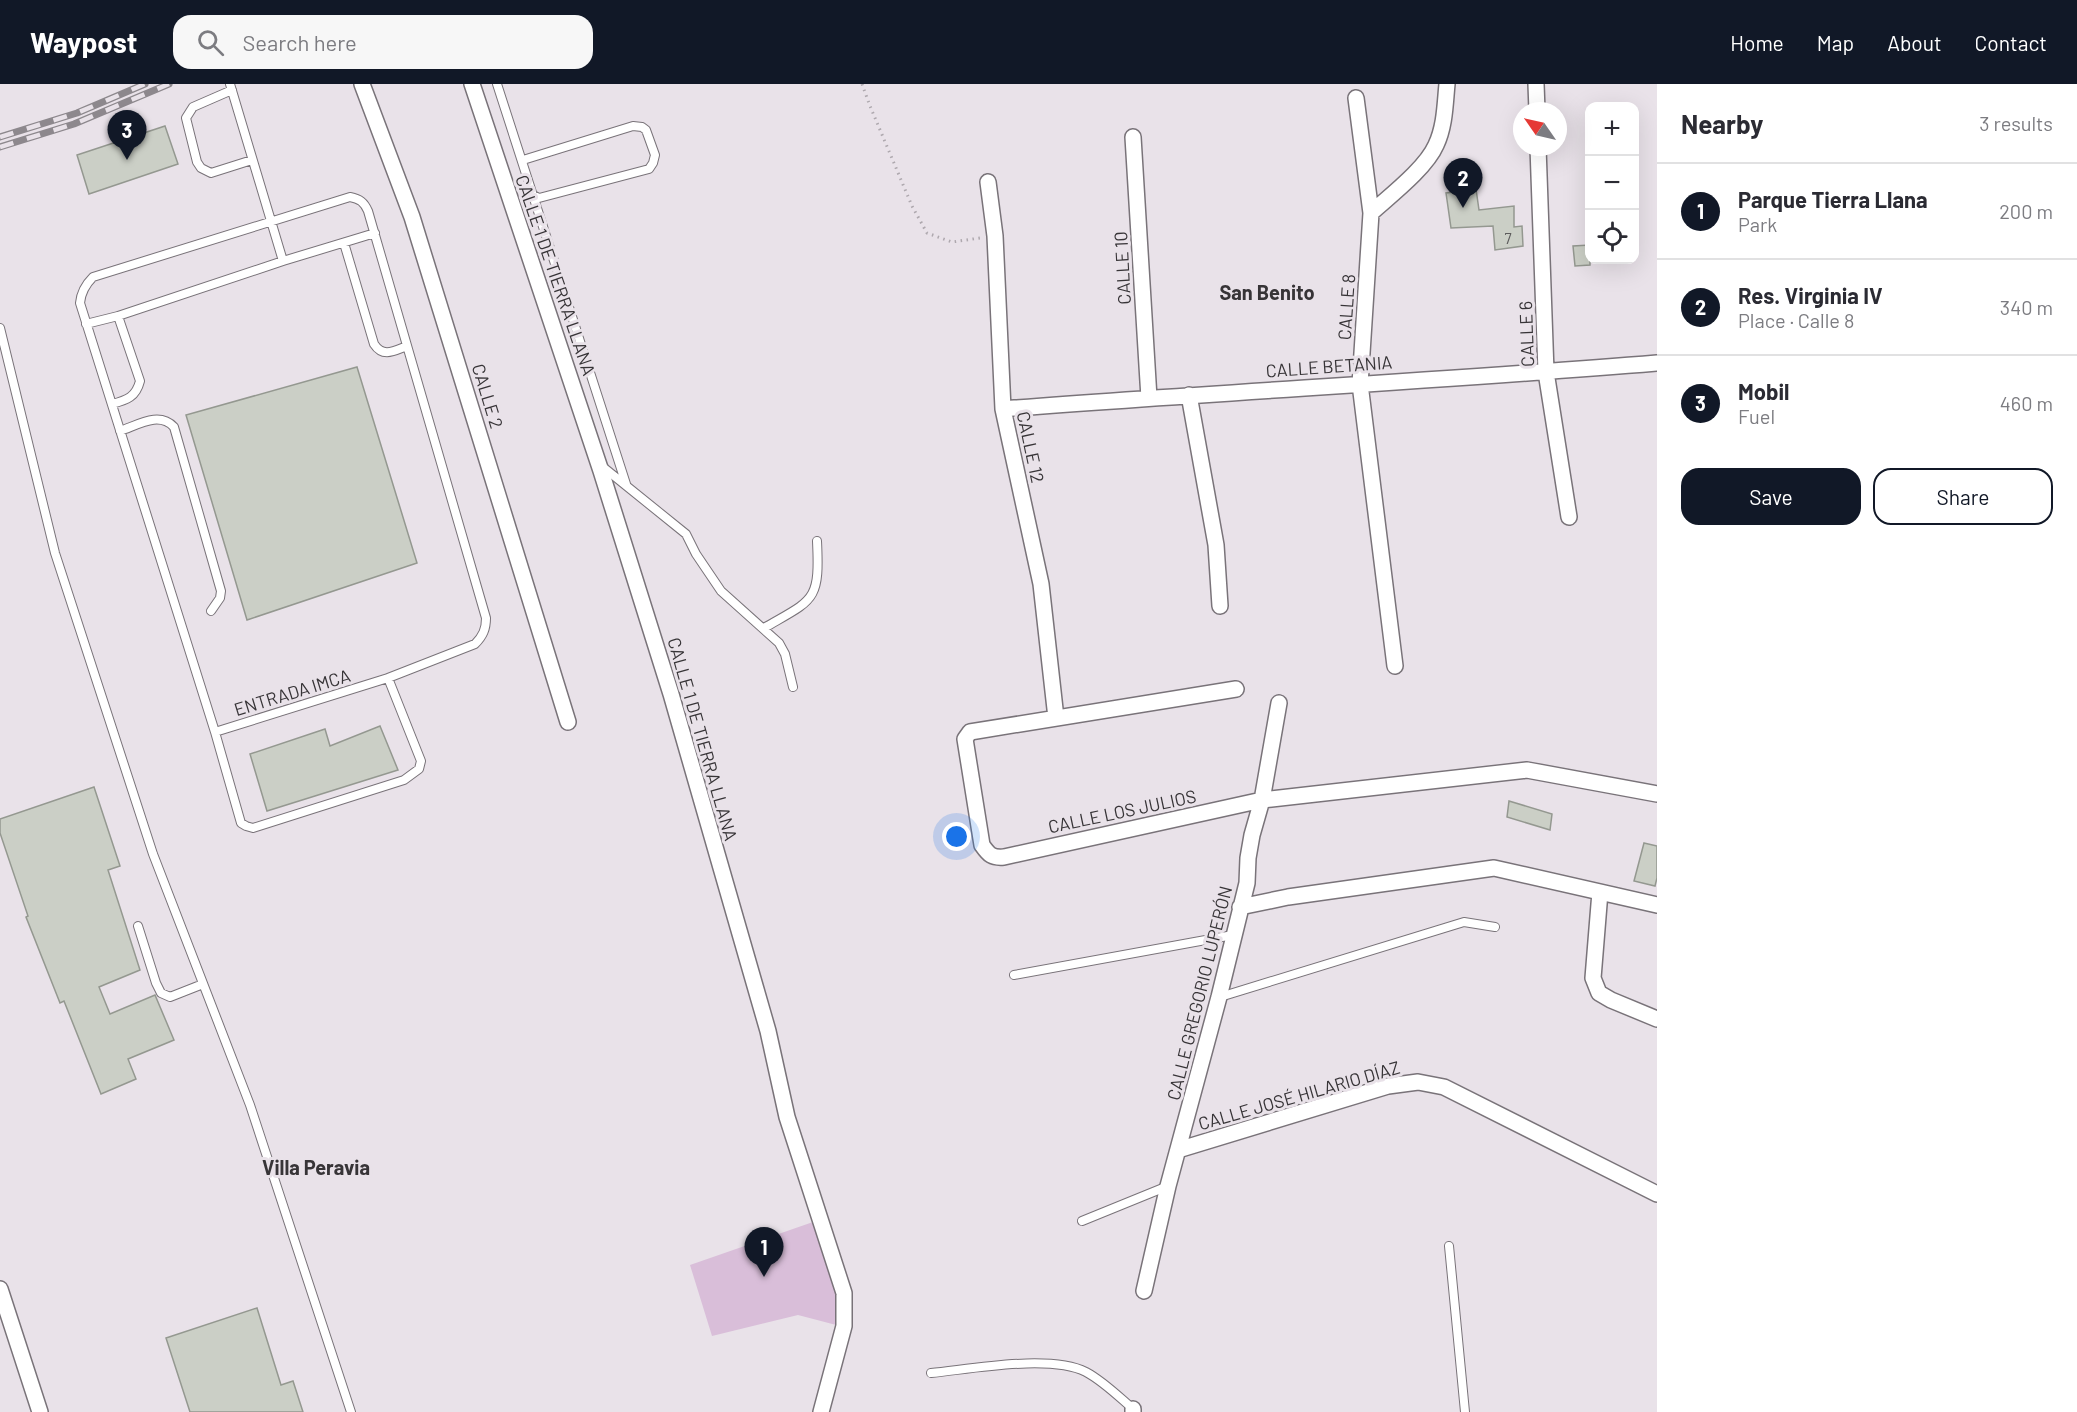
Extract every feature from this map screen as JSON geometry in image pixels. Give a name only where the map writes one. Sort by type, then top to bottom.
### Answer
[{"type":"street","name":"CALLE 2","points":[[362,84],[412,217],[568,722]]},
{"type":"street","name":"CALLE 1 DE TIERRA LLANA","points":[[472,84],[599,464],[671,694],[768,1031],[787,1117],[844,1293],[844,1326],[821,1412]]},
{"type":"street","points":[[1371,213],[1429,159],[1442,125],[1447,84]]},
{"type":"street","points":[[1536,84],[1537,102]]},
{"type":"street","name":"CALLE 8","points":[[1356,98],[1371,213],[1360,384],[1395,666]]},
{"type":"street","name":"CALLE 10","points":[[1133,137],[1149,398]]},
{"type":"street","name":"CALLE 6","points":[[1538,156],[1546,372],[1569,517]]},
{"type":"street","name":"CALLE 12","points":[[988,182],[995,236],[1003,409],[1041,584],[1056,718]]},
{"type":"street","name":"CALLE BETANIA","points":[[1003,409],[1657,363]]},
{"type":"street","points":[[1189,395],[1216,545],[1220,606]]},
{"type":"street","name":"CALLE LOS JULIOS","points":[[1236,689],[970,732],[965,740],[982,845],[989,855],[996,858],[1004,857],[1262,800],[1527,770],[1657,794]]},
{"type":"street","name":"CALLE GREGORIO LUPERÓN","points":[[1144,1291],[1168,1186],[1247,883],[1252,834],[1262,800],[1279,703]]},
{"type":"street","points":[[1240,907],[1288,897],[1494,868],[1657,905]]},
{"type":"street","points":[[1600,892],[1593,978],[1599,993],[1657,1018]]},
{"type":"street","name":"CALLE JOSÉ HILARIO DÍAZ","points":[[1178,1150],[1388,1086],[1418,1082],[1444,1087],[1657,1194]]},
{"type":"street","points":[[0,1289],[40,1412]]},
{"type":"lane","points":[[497,84],[626,484]]},
{"type":"lane","points":[[252,160],[211,172],[201,168],[197,162],[186,118],[189,111],[231,87],[283,261]]},
{"type":"lane","points":[[523,160],[633,126],[646,130],[655,155],[649,169],[539,198],[533,195]]},
{"type":"lane","name":"ENTRADA IMCA","points":[[350,196],[364,203],[408,346],[486,618],[486,627],[482,637],[475,644],[388,678],[215,732],[80,303],[85,286],[93,277],[270,220],[350,196]]},
{"type":"lane","points":[[86,324],[118,316],[375,233]]},
{"type":"lane","points":[[344,243],[374,344],[379,351],[385,353],[408,346]]},
{"type":"lane","points":[[112,404],[133,396],[138,390],[140,381],[118,316]]},
{"type":"lane","points":[[0,328],[56,553],[153,854],[250,1105],[351,1412]]},
{"type":"lane","points":[[120,431],[162,419],[174,428],[221,591],[220,598],[211,611]]},
{"type":"lane","points":[[599,464],[686,534],[696,554],[721,591],[779,643],[785,654],[793,687]]},
{"type":"lane","points":[[764,628],[805,604],[813,594],[818,583],[817,541]]},
{"type":"lane","points":[[215,732],[241,823],[253,828],[404,780],[419,769],[421,761],[388,678]]},
{"type":"lane","points":[[1219,997],[1464,922],[1495,927]]},
{"type":"lane","points":[[138,926],[161,993],[170,997],[203,984]]},
{"type":"lane","points":[[1014,975],[1233,935]]},
{"type":"lane","points":[[1082,1221],[1168,1186]]},
{"type":"lane","points":[[1449,1246],[1465,1412]]},
{"type":"lane","points":[[931,1373],[1039,1362],[1063,1365],[1085,1372],[1114,1392],[1133,1410]]},
{"type":"path","points":[[862,84],[912,206],[927,233],[952,242],[995,236]]},
{"type":"shaded area","points":[[813,1222],[839,1290],[840,1326],[798,1315],[712,1336],[690,1265]]},
{"type":"building","points":[[165,126],[178,164],[89,194],[77,155]]},
{"type":"building","points":[[1476,189],[1479,210],[1514,206],[1514,227],[1522,226],[1523,246],[1495,250],[1493,226],[1451,228],[1446,193]]},
{"type":"building","points":[[1585,245],[1585,264],[1590,265],[1575,266],[1573,246]]},
{"type":"building","points":[[357,367],[417,563],[247,620],[186,415]]},
{"type":"building","points":[[380,726],[398,770],[267,811],[250,754],[325,729],[330,746]]},
{"type":"building","points":[[94,787],[120,866],[108,870],[140,970],[99,987],[110,1014],[155,995],[174,1040],[128,1059],[136,1079],[101,1094],[64,1001],[60,1003],[26,917],[28,916],[0,833],[0,819]]},
{"type":"building","points":[[1509,801],[1552,814],[1550,830],[1507,817]]},
{"type":"building","points":[[1644,843],[1657,846],[1655,886],[1634,881]]},
{"type":"building","points":[[257,1308],[281,1385],[293,1381],[303,1412],[190,1412],[166,1338]]},
{"type":"railway","points":[[0,137],[77,113],[145,84]]},
{"type":"railway","points":[[0,147],[74,124],[169,84]]},
{"type":"place","name":"Mobil","points":[[127,160]]},
{"type":"place","name":"Res. Virginia IV","points":[[1463,208]]},
{"type":"place","name":"Parque Tierra Llana","points":[[764,1277]]},
{"type":"district","name":"San Benito","points":[[1267,292]]},
{"type":"district","name":"Villa Peravia","points":[[316,1167]]}]
